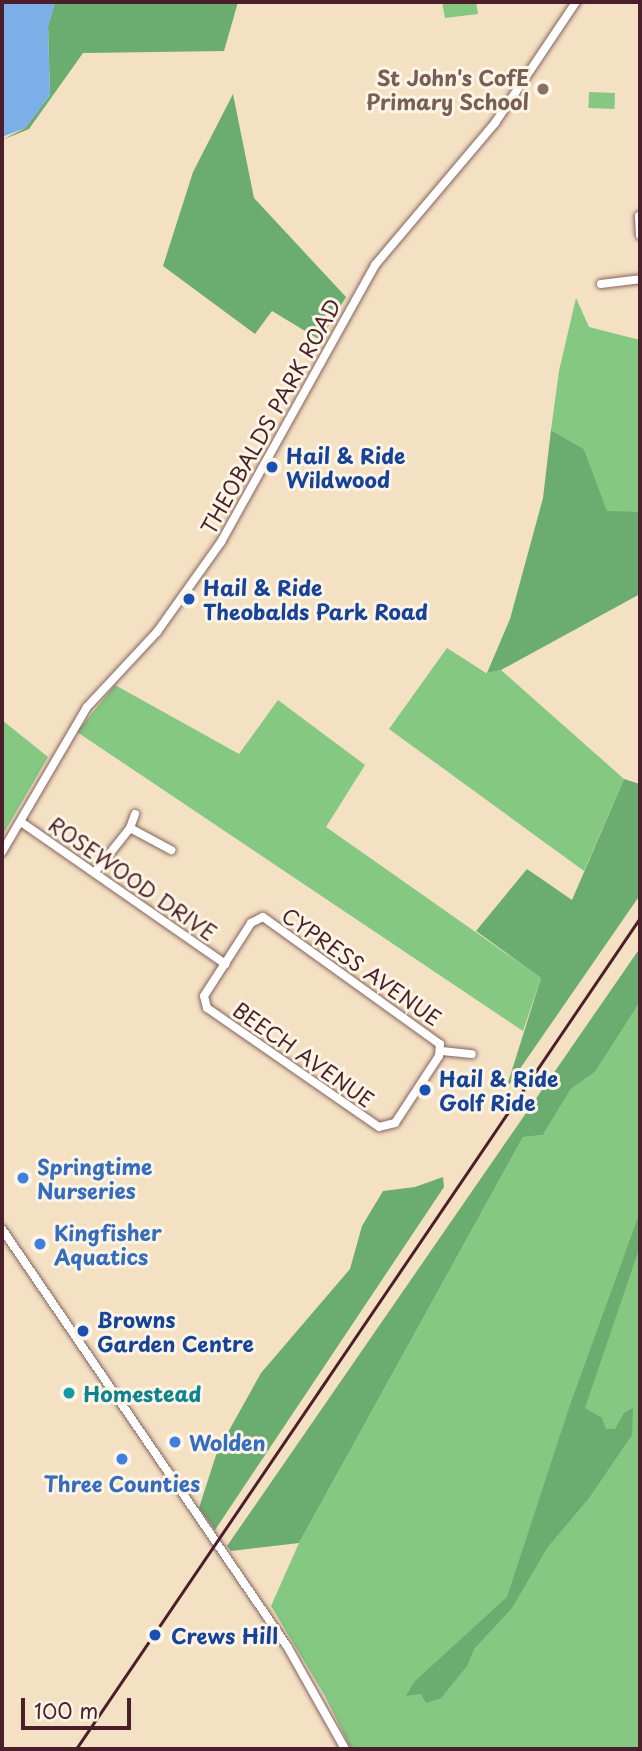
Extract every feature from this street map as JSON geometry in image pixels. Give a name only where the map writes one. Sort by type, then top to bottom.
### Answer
[{"type":"street","name":"THEOBALDS PARK ROAD","points":[[2,852],[87,707],[157,632],[211,558],[375,265],[495,123],[576,2]]},
{"type":"street","points":[[639,216],[640,234]]},
{"type":"street","points":[[601,284],[640,279]]},
{"type":"street","points":[[95,872],[130,828],[135,814]]},
{"type":"street","name":"ROSEWOOD DRIVE","points":[[21,821],[225,964]]},
{"type":"street","points":[[130,828],[171,850]]},
{"type":"street","name":"CYPRESS AVENUE","points":[[225,964],[256,919],[263,918],[440,1044],[442,1051]]},
{"type":"street","name":"BEECH AVENUE","points":[[225,964],[203,1001],[379,1127],[389,1127],[442,1051]]},
{"type":"street","points":[[442,1051],[472,1054]]},
{"type":"street","points":[[2,1229],[287,1646],[345,1749]]},
{"type":"green space","points":[[55,2],[238,2],[224,51],[83,53],[29,129],[2,140],[25,128],[50,95],[48,26]]},
{"type":"green space","points":[[442,2],[476,2],[478,14],[445,18]]},
{"type":"green space","points":[[589,92],[615,93],[614,109],[588,108]]},
{"type":"green space","points":[[233,94],[254,198],[346,297],[320,340],[272,311],[255,334],[163,266],[193,172]]},
{"type":"green space","points":[[576,298],[589,327],[640,340],[640,512],[607,512],[584,449],[551,430],[559,371]]},
{"type":"green space","points":[[551,430],[584,449],[607,511],[640,512],[640,594],[501,670],[487,673],[510,619],[543,498]]},
{"type":"green space","points":[[447,648],[486,673],[501,670],[624,779],[584,871],[389,729]]},
{"type":"green space","points":[[115,685],[239,754],[278,700],[365,765],[326,827],[541,978],[523,1031],[77,732]]},
{"type":"green space","points":[[2,720],[48,757],[2,836]]},
{"type":"green space","points":[[624,779],[640,784],[640,895],[506,1089],[541,978],[476,931],[527,869],[572,900]]},
{"type":"green space","points":[[640,948],[640,1002],[595,1072],[571,1089],[543,1135],[523,1137],[299,1543],[231,1551],[227,1546]]},
{"type":"green space","points":[[640,1002],[640,1749],[351,1749],[325,1696],[271,1606],[299,1543],[523,1137],[543,1135],[571,1089],[595,1072]]},
{"type":"green space","points":[[443,1177],[444,1187],[215,1530],[199,1508],[217,1452],[261,1373],[350,1269],[362,1226],[383,1191],[415,1187]]},
{"type":"green space","points":[[640,1212],[640,1246],[585,1408],[602,1418],[606,1429],[615,1429],[624,1413],[633,1408],[632,1435],[589,1498],[547,1548],[512,1608],[474,1649],[467,1666],[441,1698],[426,1703],[421,1694],[406,1696],[414,1682],[507,1597],[570,1405]]},
{"type":"water","points":[[2,2],[55,2],[48,26],[50,95],[25,128],[2,137]]},
{"type":"railway","points":[[76,1749],[640,918]]},
{"type":"place","name":"St John's CofE Primary School","points":[[543,89]]},
{"type":"place","name":"Hail & Ride Wildwood","points":[[272,467]]},
{"type":"place","name":"Hail & Ride Theobalds Park Road","points":[[189,599]]},
{"type":"place","name":"Hail & Ride Golf Ride","points":[[425,1090]]},
{"type":"place","name":"Springtime Nurseries","points":[[23,1178]]},
{"type":"place","name":"Kingfisher Aquatics","points":[[40,1244]]},
{"type":"place","name":"Browns Garden Centre","points":[[83,1331]]},
{"type":"place","name":"Homestead","points":[[69,1393]]},
{"type":"place","name":"Wolden","points":[[175,1442]]},
{"type":"place","name":"Three Counties","points":[[122,1459]]},
{"type":"place","name":"Crews Hill","points":[[155,1635]]}]
